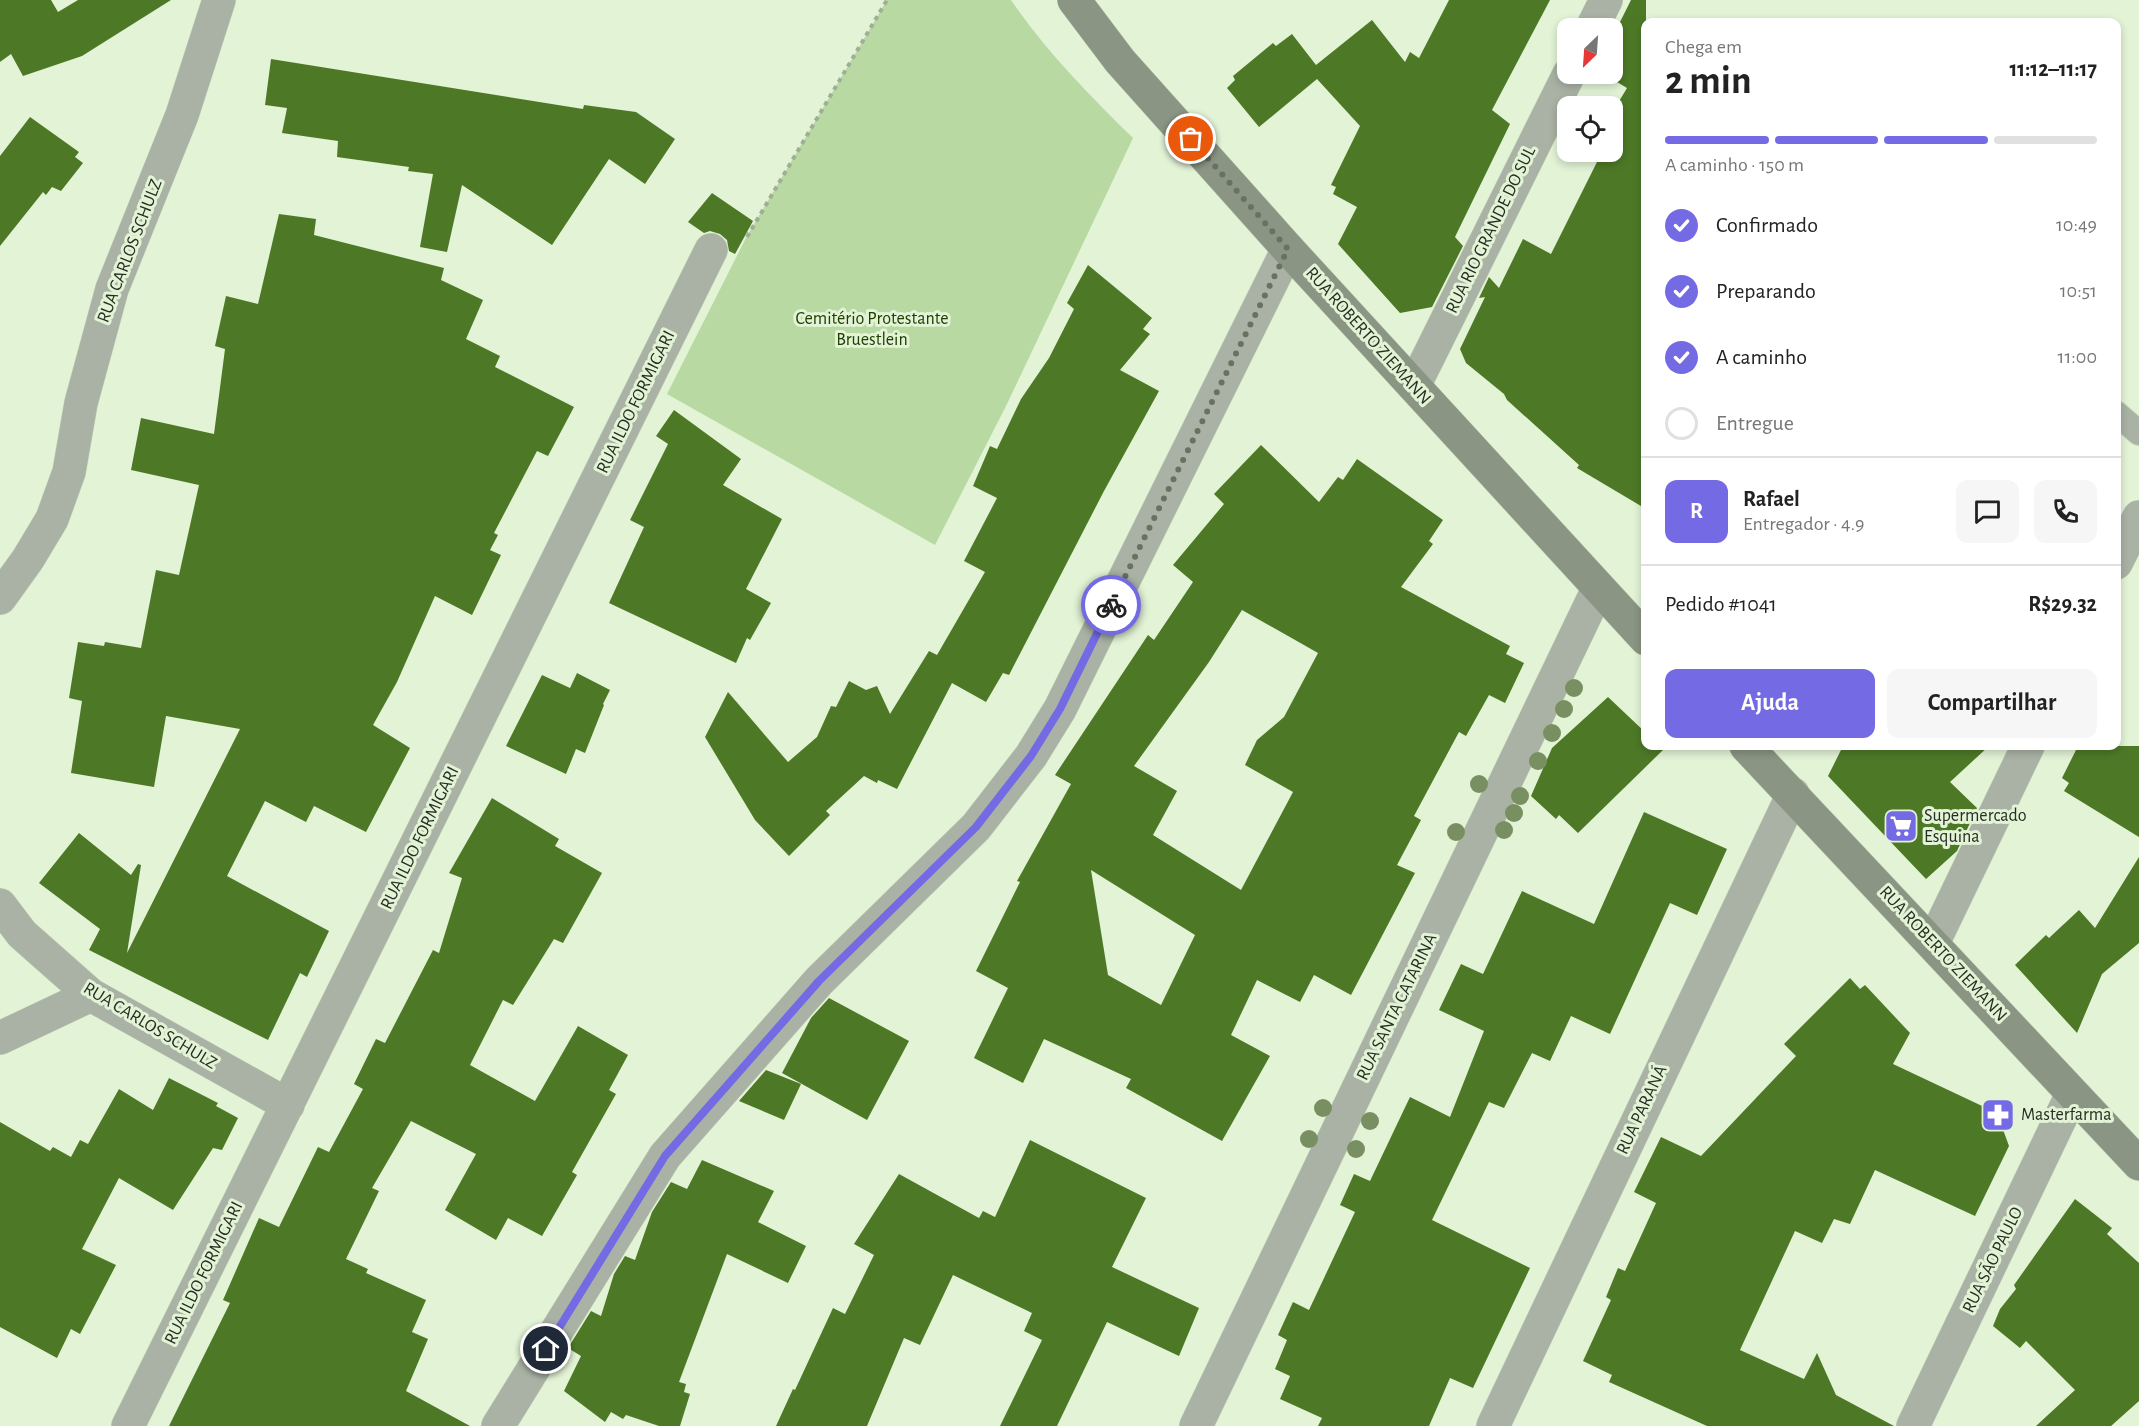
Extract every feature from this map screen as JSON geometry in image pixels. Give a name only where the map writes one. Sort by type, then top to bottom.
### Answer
[{"type":"main road","name":"RUA ROBERTO ZIEMANN","points":[[1074,0],[1120,61],[1288,249],[1641,634]]},
{"type":"main road","name":"RUA ROBERTO ZIEMANN","points":[[1750,750],[2139,1164]]},
{"type":"street","name":"RUA CARLOS SCHULZ","points":[[0,598],[28,559],[52,519],[69,472],[81,403],[112,288],[182,115],[219,0]]},
{"type":"street","points":[[1597,18],[1606,0]]},
{"type":"street","name":"RUA RIO GRANDE DO SUL","points":[[1414,386],[1564,84]]},
{"type":"street","name":"RUA ILDO FORMIGARI","points":[[128,1426],[288,1105],[727,248]]},
{"type":"street","points":[[498,1426],[665,1156],[819,981],[976,827],[1031,756],[1060,709],[1288,249]]},
{"type":"street","points":[[2121,553],[2139,517]]},
{"type":"street","name":"RUA SANTA CATARINA","points":[[1196,1426],[1598,589]]},
{"type":"street","points":[[1933,943],[2026,750]]},
{"type":"street","name":"RUA PARANÁ","points":[[1493,1426],[1793,794]]},
{"type":"street","name":"RUA CARLOS SCHULZ","points":[[0,905],[22,934],[91,995],[288,1105]]},
{"type":"street","points":[[0,1038],[91,995]]},
{"type":"street","name":"RUA SÃO PAULO","points":[[1913,1426],[2072,1094]]},
{"type":"lane","points":[[2121,417],[2139,433]]},
{"type":"path","points":[[727,248],[887,0]]},
{"type":"green space","name":"Cemitério Protestante Bruestlein","points":[[887,0],[1011,0],[1069,72],[1133,138],[1006,406],[935,545],[667,394],[747,236]]},
{"type":"building","points":[[0,0],[51,0],[58,12],[78,0],[171,0],[82,56],[23,76],[11,54],[0,62]]},
{"type":"building","points":[[1449,0],[1550,0],[1492,110],[1510,124],[1455,237],[1463,246],[1432,307],[1400,313],[1338,244],[1357,207],[1333,194],[1336,187],[1331,185],[1360,126],[1317,79],[1259,127],[1227,88],[1235,80],[1233,76],[1273,43],[1276,46],[1292,34],[1316,65],[1372,20],[1405,62],[1410,52],[1419,58]]},
{"type":"building","points":[[1631,0],[1646,0],[1646,18],[1641,18],[1641,506],[1577,468],[1579,465],[1507,400],[1504,394],[1466,363],[1460,349],[1485,297],[1479,298],[1489,277],[1499,288],[1523,239],[1551,254],[1597,162],[1623,162],[1622,96],[1627,88],[1620,84],[1623,84],[1622,18]]},
{"type":"building","points":[[271,59],[583,109],[584,105],[636,112],[675,139],[645,184],[609,159],[552,245],[462,185],[447,252],[420,247],[433,174],[408,171],[409,167],[337,157],[338,141],[282,133],[287,108],[265,105]]},
{"type":"building","points":[[30,117],[79,152],[75,157],[83,163],[61,191],[52,187],[46,195],[43,192],[0,246],[0,156]]},
{"type":"building","points":[[712,193],[753,221],[735,254],[729,251],[727,240],[720,234],[710,231],[704,233],[688,222]]},
{"type":"building","points":[[279,214],[316,219],[314,235],[444,268],[441,280],[483,300],[466,339],[500,356],[495,367],[574,407],[548,456],[537,451],[494,533],[498,535],[490,550],[501,555],[472,615],[435,596],[397,682],[373,725],[410,748],[366,832],[314,806],[306,822],[265,801],[227,876],[329,931],[307,977],[300,973],[268,1040],[89,950],[100,929],[39,883],[79,833],[131,875],[138,864],[141,865],[127,953],[240,729],[166,716],[154,787],[71,773],[82,701],[69,698],[78,642],[104,646],[105,642],[141,648],[156,570],[179,575],[199,485],[131,470],[141,418],[214,434],[225,349],[215,346],[226,296],[258,304]]},
{"type":"building","points":[[1088,265],[1152,318],[1143,329],[1150,334],[1120,370],[1159,391],[1104,491],[1009,675],[1003,673],[986,702],[952,683],[897,789],[864,776],[826,811],[830,815],[789,856],[755,820],[705,737],[728,692],[788,762],[817,737],[831,706],[836,707],[849,681],[866,690],[877,686],[890,714],[929,651],[937,655],[985,572],[964,561],[997,498],[973,486],[990,446],[997,449],[1021,399],[1049,358],[1074,309],[1067,303]]},
{"type":"building","points":[[674,410],[741,459],[723,485],[782,519],[746,589],[771,603],[750,640],[747,638],[736,663],[609,603],[644,527],[630,520],[668,444],[656,436]]},
{"type":"building","points":[[1261,445],[1319,502],[1338,477],[1343,480],[1357,459],[1443,520],[1429,541],[1433,544],[1401,587],[1510,646],[1506,654],[1524,663],[1505,703],[1489,695],[1466,736],[1459,732],[1414,816],[1421,820],[1397,865],[1415,873],[1351,995],[1314,975],[1300,1002],[1257,980],[1231,1035],[1270,1056],[1222,1141],[1126,1088],[1131,1079],[1044,1039],[1023,1083],[974,1058],[1008,988],[976,971],[1020,882],[1017,881],[1071,784],[1055,775],[1148,635],[1154,640],[1193,582],[1173,565],[1224,504],[1214,494]],"holes":[[[1242,610],[1318,653],[1284,717],[1257,740],[1245,765],[1293,792],[1241,890],[1153,835],[1177,791],[1134,766],[1209,662]],[[1091,870],[1195,935],[1161,1005],[1108,975]]]},
{"type":"building","points":[[577,673],[610,690],[585,753],[576,749],[566,774],[506,746],[542,675],[570,688]]},
{"type":"building","points":[[1608,697],[1641,728],[1641,750],[1663,750],[1578,833],[1559,815],[1556,819],[1531,796],[1552,748]]},
{"type":"building","points":[[2121,746],[2139,746],[2139,837],[2064,791],[2069,783],[2062,778],[2076,750],[2121,750]]},
{"type":"building","points":[[1841,750],[1985,750],[1950,782],[1977,808],[1957,851],[1926,879],[1828,776]]},
{"type":"building","points":[[492,798],[559,839],[555,846],[602,873],[563,943],[554,939],[513,1005],[503,1000],[470,1065],[535,1101],[578,1026],[628,1055],[609,1090],[616,1094],[572,1172],[577,1175],[542,1236],[508,1218],[496,1240],[445,1210],[476,1154],[411,1121],[372,1188],[379,1191],[346,1259],[368,1269],[366,1273],[426,1300],[412,1332],[428,1339],[406,1391],[470,1426],[169,1426],[230,1303],[223,1300],[259,1218],[279,1227],[318,1147],[329,1152],[363,1089],[354,1084],[376,1039],[385,1043],[433,950],[439,953],[462,878],[449,873]]},
{"type":"building","points":[[1644,812],[1727,849],[1697,915],[1670,903],[1610,1034],[1571,1016],[1550,1061],[1532,1053],[1504,1108],[1489,1102],[1432,1220],[1530,1268],[1473,1388],[1450,1378],[1429,1426],[1318,1426],[1322,1418],[1280,1399],[1290,1376],[1275,1369],[1287,1340],[1278,1335],[1293,1302],[1309,1310],[1355,1212],[1340,1205],[1354,1174],[1370,1181],[1410,1097],[1450,1117],[1484,1031],[1439,1010],[1461,964],[1483,974],[1522,891],[1594,924]]},
{"type":"building","points":[[2139,857],[2139,943],[2102,974],[2077,1033],[2015,965],[2046,935],[2049,938],[2079,910],[2095,928]]},
{"type":"building","points":[[1850,978],[1860,989],[1865,985],[1910,1033],[1893,1064],[1997,1113],[2009,1146],[1975,1216],[1875,1170],[1850,1224],[1834,1219],[1822,1243],[1795,1231],[1740,1350],[1804,1379],[1817,1353],[1836,1395],[1894,1426],[1707,1426],[1609,1382],[1612,1375],[1583,1361],[1611,1300],[1606,1297],[1618,1268],[1625,1271],[1656,1203],[1634,1192],[1661,1137],[1701,1156],[1796,1056],[1784,1044]]},
{"type":"building","points":[[829,998],[909,1041],[867,1120],[782,1073],[811,1018]]},
{"type":"building","points":[[766,1070],[801,1084],[784,1120],[739,1101]]},
{"type":"building","points":[[169,1078],[218,1103],[216,1106],[238,1118],[222,1150],[213,1148],[173,1210],[119,1178],[82,1249],[116,1265],[80,1334],[71,1329],[57,1358],[0,1327],[0,1122],[50,1151],[53,1147],[71,1157],[80,1140],[88,1144],[119,1089],[153,1110]]},
{"type":"building","points":[[1030,1140],[1146,1198],[1112,1267],[1199,1308],[1179,1356],[1107,1322],[1057,1426],[1000,1426],[1042,1340],[1024,1331],[1032,1313],[953,1275],[920,1345],[904,1338],[867,1426],[776,1426],[833,1308],[845,1314],[874,1255],[854,1244],[899,1174],[979,1218],[983,1211],[995,1217]]},
{"type":"building","points":[[702,1160],[774,1191],[758,1222],[806,1246],[788,1283],[727,1254],[679,1382],[686,1384],[684,1392],[690,1394],[680,1426],[659,1426],[626,1415],[623,1419],[611,1412],[605,1422],[564,1391],[581,1356],[568,1348],[591,1311],[601,1316],[614,1274],[625,1256],[635,1260],[652,1212],[671,1182],[687,1189]]},
{"type":"building","points":[[2075,1199],[2112,1228],[2107,1234],[2139,1263],[2139,1401],[2111,1426],[2036,1426],[2075,1390],[2026,1341],[2020,1348],[1993,1326],[2000,1309],[2016,1289],[2014,1285]]},
{"type":"way so far","points":[[1111,605],[1288,249],[1191,139]]},
{"type":"place","name":"Supermercado Esquina","points":[[1901,826]]},
{"type":"place","name":"Masterfarma","points":[[1998,1115]]},
{"type":"route","points":[[546,1349],[665,1156],[819,981],[976,827],[1031,756],[1060,709],[1111,605]]}]
